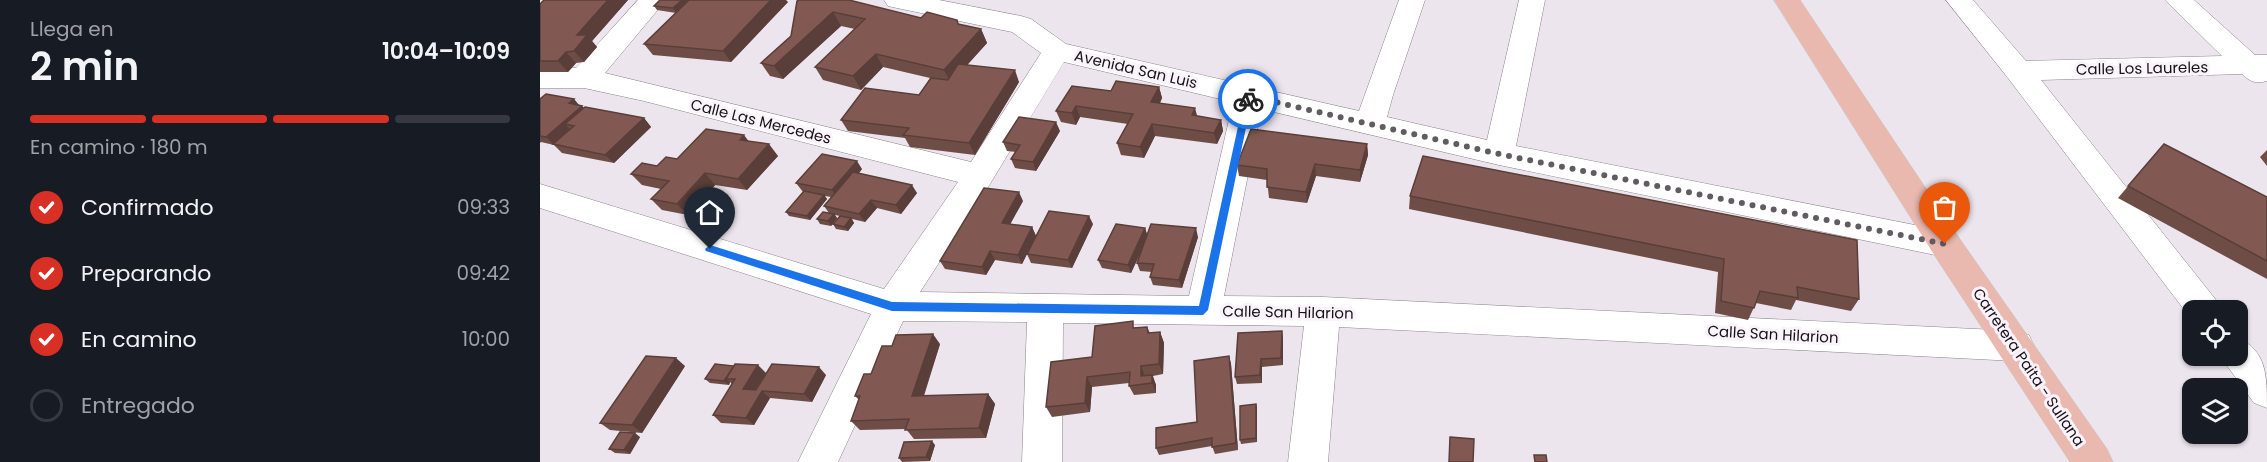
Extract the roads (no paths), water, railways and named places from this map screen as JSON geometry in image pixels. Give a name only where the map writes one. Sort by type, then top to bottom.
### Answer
[{"type":"main road","name":"Carretera Paita - Sullana","points":[[1787,0],[1945,244],[2093,462]]},
{"type":"street","points":[[584,78],[653,0]]},
{"type":"street","name":"Avenida San Luis","points":[[897,0],[1024,12],[1058,51],[1499,154],[1945,244]]},
{"type":"street","points":[[1371,124],[1378,94],[1412,0]]},
{"type":"street","points":[[1499,154],[1532,0]]},
{"type":"street","points":[[1959,0],[2018,71],[2196,300]]},
{"type":"street","points":[[2178,0],[2261,70]]},
{"type":"street","points":[[818,462],[892,306],[980,176],[1058,51]]},
{"type":"street","name":"Calle Los Laureles","points":[[2018,71],[2261,70]]},
{"type":"street","name":"Calle Las Mercedes","points":[[540,78],[584,78],[644,91],[980,176]]},
{"type":"street","points":[[1203,310],[1249,96]]},
{"type":"street","name":"Calle San Hilarion","points":[[540,195],[892,306],[1323,312],[2016,346]]},
{"type":"street","points":[[1042,462],[1046,309]]},
{"type":"street","points":[[1308,462],[1323,312]]},
{"type":"street","points":[[2247,366],[2267,391]]}]
